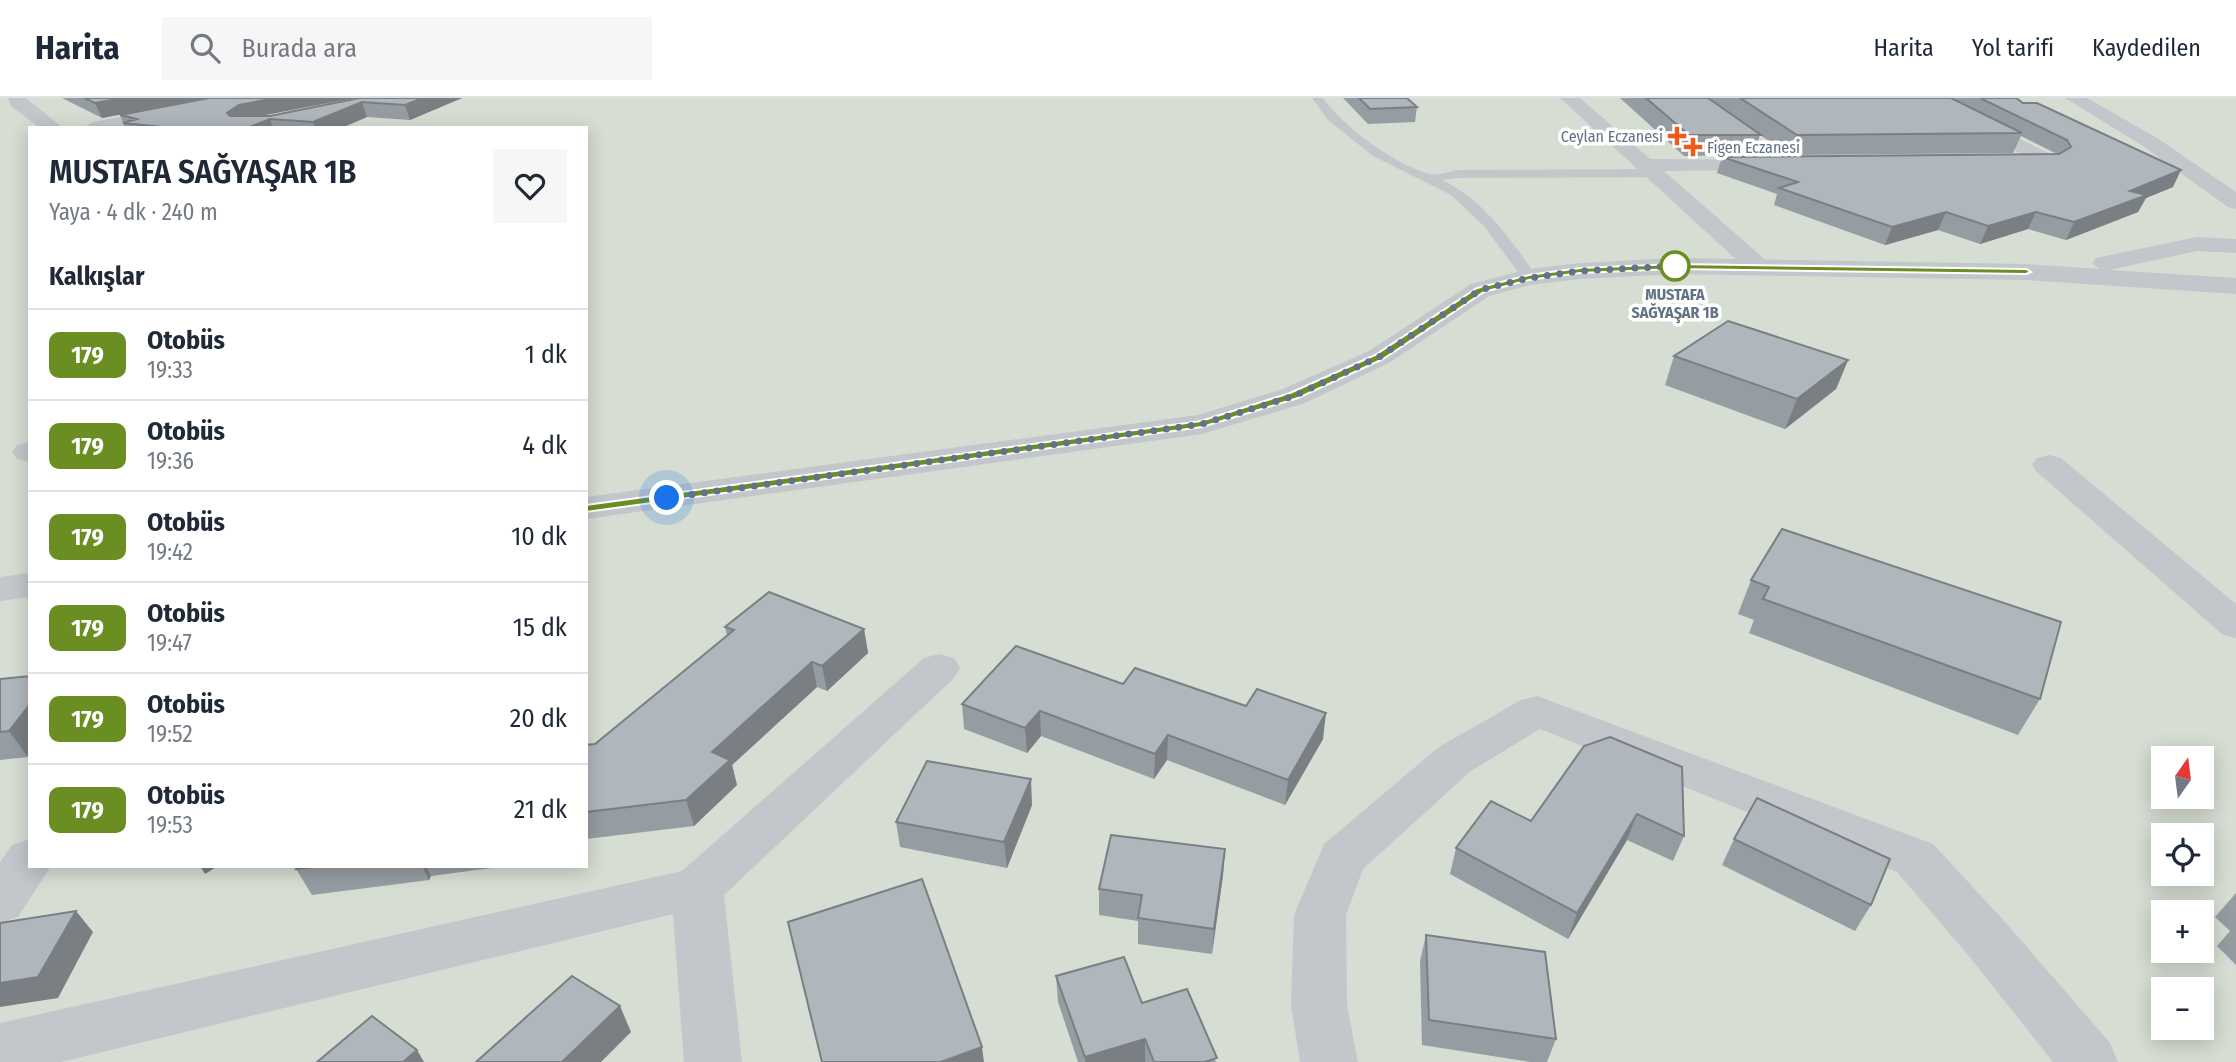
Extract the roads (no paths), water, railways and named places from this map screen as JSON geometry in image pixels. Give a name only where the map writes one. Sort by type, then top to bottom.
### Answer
[{"type":"street","points":[[16,98],[17,102],[50,126]]},
{"type":"street","points":[[103,126],[250,98]]},
{"type":"street","points":[[1569,98],[1760,268]]},
{"type":"street","points":[[2074,98],[2150,142],[2236,204],[2179,252],[2180,258],[2190,266],[2236,285]]},
{"type":"street","points":[[1954,112],[2050,162],[1997,163]]},
{"type":"street","points":[[1650,169],[1791,164],[1753,142]]},
{"type":"street","points":[[2026,272],[2126,260],[2206,244],[2236,246]]},
{"type":"street","points":[[588,509],[1202,424],[1306,390],[1379,357],[1480,290],[1529,278],[1580,271],[1661,267],[2026,272],[2236,285]]},
{"type":"street","points":[[2049,465],[2236,625]]},
{"type":"street","points":[[0,589],[28,585]]},
{"type":"street","points":[[0,1051],[697,888],[939,668]]},
{"type":"street","points":[[1329,1062],[1319,1004],[1320,915],[1342,858],[1455,760],[1537,711],[1915,858],[1987,939],[2089,1062]]},
{"type":"street","points":[[0,902],[28,862]]},
{"type":"street","points":[[697,888],[713,1062]]},
{"type":"lane","points":[[1317,98],[1332,118],[1377,153],[1456,192],[1489,223],[1529,278]]},
{"type":"lane","points":[[1429,179],[1456,174],[1650,169]]},
{"type":"place","name":"Ceylan Eczanesi","points":[[1677,136]]},
{"type":"place","name":"Figen Eczanesi","points":[[1693,147]]},
{"type":"place","name":"MUSTAFA SAĞYAŞAR 1B","points":[[1675,266]]}]
